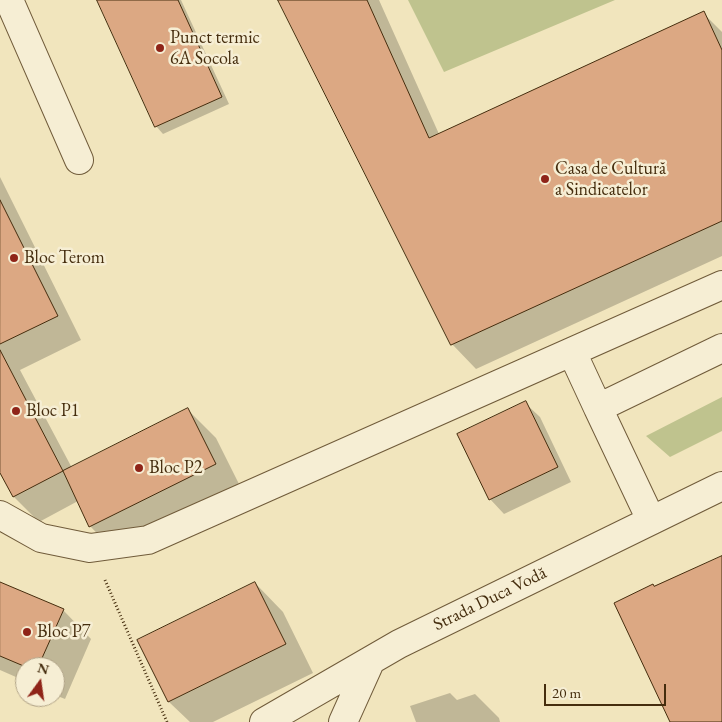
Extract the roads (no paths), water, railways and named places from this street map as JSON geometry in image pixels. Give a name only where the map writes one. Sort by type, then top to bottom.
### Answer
[{"type":"street","points":[[9,0],[79,160]]},
{"type":"street","points":[[0,515],[42,538],[90,548],[148,540],[722,285]]},
{"type":"street","points":[[598,408],[722,348]]},
{"type":"street","points":[[572,352],[651,520]]},
{"type":"street","name":"Strada Duca Vodă","points":[[264,722],[399,644],[722,486]]},
{"type":"street","points":[[343,722],[370,662]]},
{"type":"place","name":"Punct termic 6A Socola","points":[[160,48]]},
{"type":"place","name":"Casa de Cultură a Sindicatelor","points":[[545,179]]},
{"type":"place","name":"Bloc Terom","points":[[14,258]]},
{"type":"place","name":"Bloc P1","points":[[16,411]]},
{"type":"place","name":"Bloc P2","points":[[139,468]]},
{"type":"place","name":"Bloc P7","points":[[27,632]]}]
